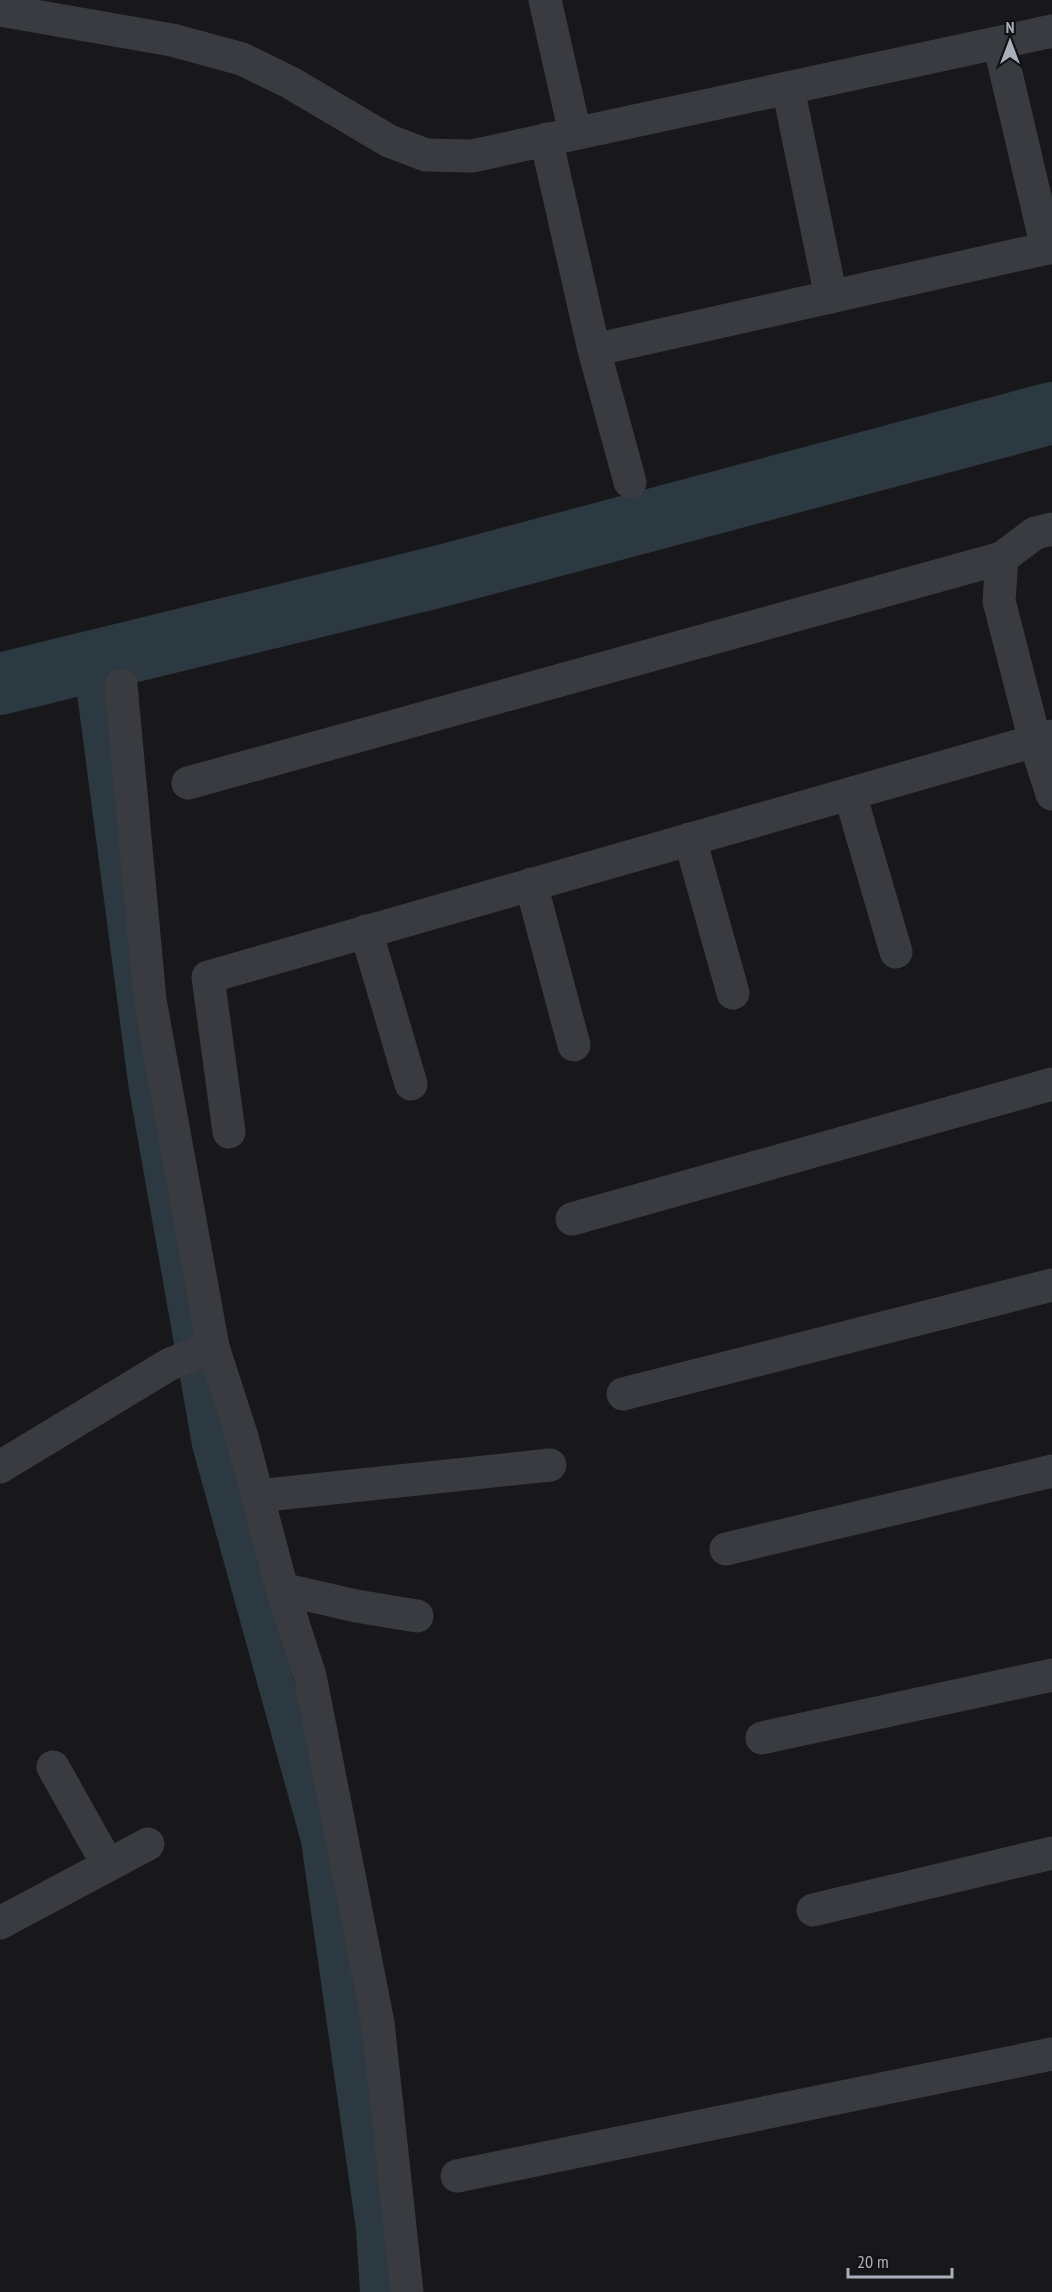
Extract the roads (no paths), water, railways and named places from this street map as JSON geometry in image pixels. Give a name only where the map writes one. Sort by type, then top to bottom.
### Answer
[{"type":"street","points":[[545,0],[560,136],[594,350],[630,482]]},
{"type":"street","points":[[0,10],[172,40],[242,59],[291,83],[389,141],[426,155],[472,156],[1052,31]]},
{"type":"street","points":[[594,350],[1049,248],[999,43]]},
{"type":"street","points":[[788,88],[831,297]]},
{"type":"street","points":[[188,783],[1002,558],[1035,533],[1052,529]]},
{"type":"street","points":[[1002,558],[999,601],[1043,739],[1052,794]]},
{"type":"street","points":[[122,685],[150,1000],[209,1349],[242,1437],[282,1589],[310,1676],[378,2023],[407,2292]]},
{"type":"street","points":[[230,1132],[208,976],[1043,739]]},
{"type":"street","points":[[850,794],[896,952]]},
{"type":"street","points":[[690,839],[733,993]]},
{"type":"street","points":[[531,884],[573,1046]]},
{"type":"street","points":[[366,931],[411,1084]]},
{"type":"street","points":[[572,1219],[1052,1084]]},
{"type":"street","points":[[623,1394],[1052,1284]]},
{"type":"street","points":[[0,1467],[170,1364],[209,1349]]},
{"type":"street","points":[[257,1496],[550,1465]]},
{"type":"street","points":[[726,1549],[1052,1471]]},
{"type":"street","points":[[282,1589],[356,1606],[417,1616]]},
{"type":"street","points":[[762,1738],[1052,1675]]},
{"type":"street","points":[[53,1767],[108,1865]]},
{"type":"street","points":[[0,1923],[148,1844]]},
{"type":"street","points":[[813,1910],[1052,1853]]},
{"type":"street","points":[[457,2176],[1052,2054]]},
{"type":"waterway","points":[[0,684],[441,576],[1052,413]]},
{"type":"waterway","points":[[91,662],[146,1082],[210,1444],[319,1840],[374,2228],[378,2292]]}]
